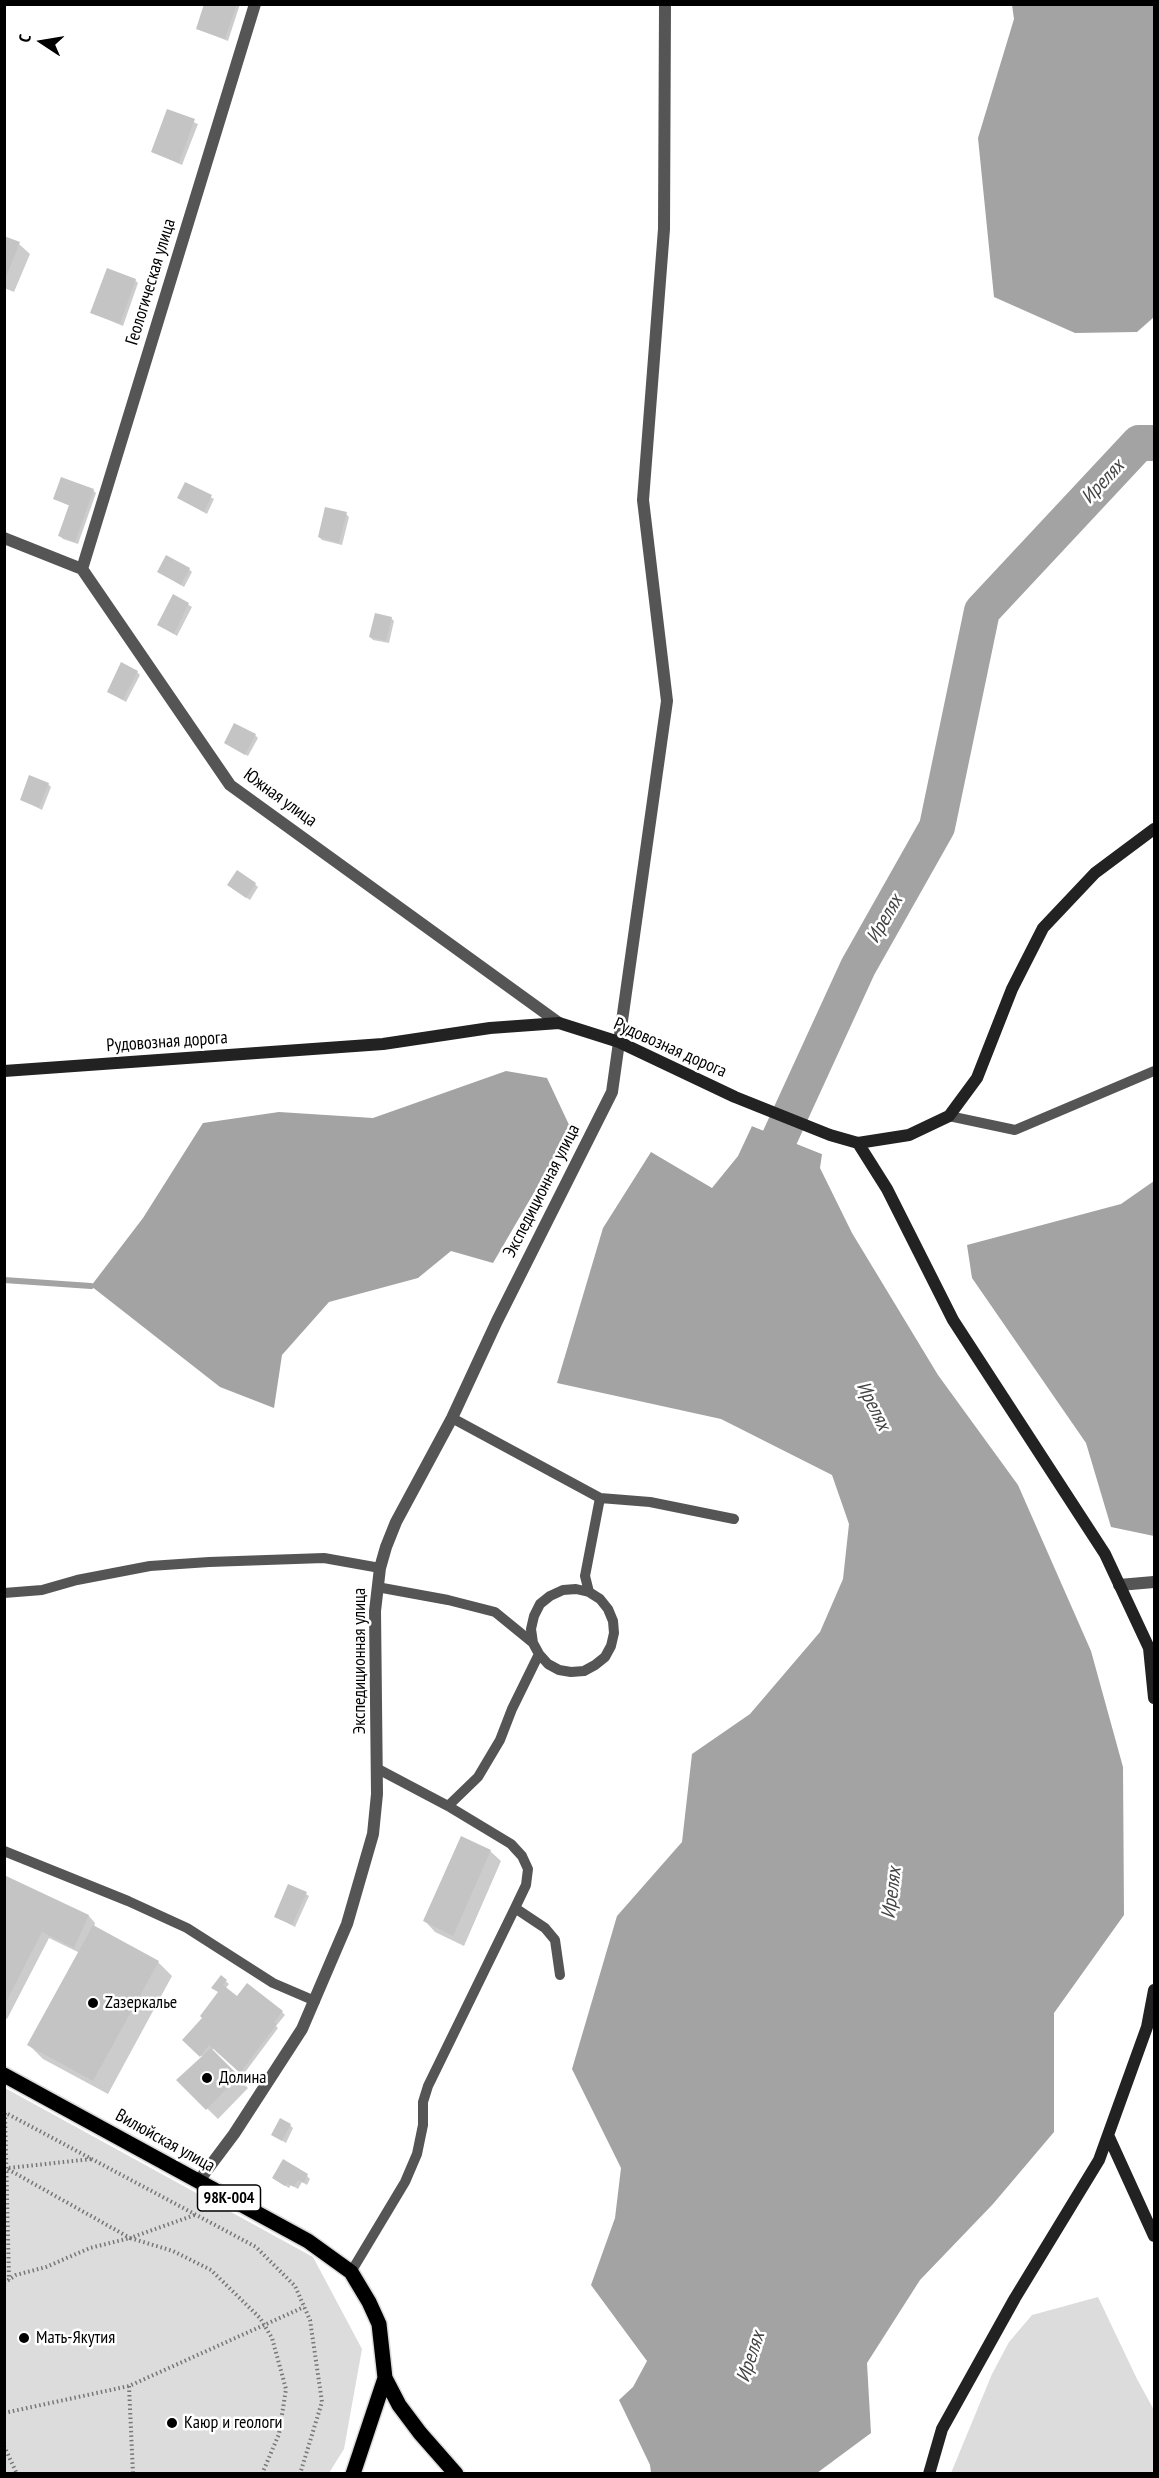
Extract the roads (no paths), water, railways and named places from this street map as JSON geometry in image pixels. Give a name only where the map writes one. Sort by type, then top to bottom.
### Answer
[{"type":"main road","name":"Вилюйская улица","points":[[4,2075],[308,2241],[351,2272],[379,2324],[385,2378],[406,2415],[456,2474]]},
{"type":"main road","name":"98К-004","points":[[353,2474],[385,2378]]},
{"type":"street","name":"Геологическая улица","points":[[82,569],[255,4]]},
{"type":"street","name":"Экспедиционная улица","points":[[198,2182],[234,2134],[302,2029],[347,1924],[373,1834],[378,1769],[375,1611],[380,1568],[396,1522],[452,1418],[497,1321],[612,1092],[667,701],[643,500],[664,229],[665,4]]},
{"type":"street","points":[[4,538],[82,569]]},
{"type":"street","name":"Южная улица","points":[[82,569],[230,784],[559,1023]]},
{"type":"street","name":"Рудовозная дорога","points":[[4,1071],[382,1044],[490,1028],[559,1023],[619,1042],[760,1107],[830,1135],[858,1143],[909,1135],[949,1116],[976,1078],[1012,989],[1043,928],[1095,873],[1155,829]]},
{"type":"street","points":[[858,1143],[887,1189],[953,1320],[1105,1554],[1149,1648],[1155,1698]]},
{"type":"street","points":[[1119,1585],[1155,1582]]},
{"type":"street","points":[[929,2474],[942,2429],[1015,2298],[1099,2160],[1147,2027],[1155,1990]]},
{"type":"street","points":[[1108,2134],[1155,2236]]},
{"type":"lane","points":[[949,1116],[1015,1130],[1155,1071]]},
{"type":"lane","points":[[452,1418],[600,1498],[650,1502],[734,1519]]},
{"type":"lane","points":[[590,1592],[585,1576],[600,1498]]},
{"type":"lane","points":[[4,1593],[42,1590],[77,1580],[150,1566],[209,1562],[324,1558],[380,1568]]},
{"type":"lane","points":[[377,1587],[448,1600],[495,1612],[533,1643],[548,1664],[559,1670],[572,1672],[584,1671],[605,1657],[614,1634],[609,1609],[590,1592],[576,1589],[563,1590],[540,1604],[532,1623],[533,1643]]},
{"type":"lane","points":[[448,1806],[478,1777],[494,1749],[539,1654]]},
{"type":"lane","points":[[351,2272],[405,2182],[417,2154],[423,2125],[423,2102],[428,2086],[515,1908],[525,1885],[528,1869],[522,1856],[511,1844],[448,1806],[378,1769]]},
{"type":"lane","points":[[4,1851],[128,1901],[187,1928],[273,1983],[315,2001]]},
{"type":"lane","points":[[515,1908],[545,1928],[555,1940],[560,1975]]},
{"type":"water","points":[[1012,5],[1154,5],[1154,317],[1137,332],[1075,333],[994,297],[978,138],[1014,19]]},
{"type":"water","points":[[506,1071],[547,1078],[571,1129],[493,1263],[451,1251],[418,1278],[329,1302],[282,1355],[274,1408],[220,1387],[91,1286],[143,1218],[203,1123],[279,1112],[373,1118]]},
{"type":"water","points":[[752,1126],[822,1154],[820,1168],[852,1233],[938,1375],[1018,1485],[1091,1651],[1123,1767],[1124,1915],[1054,2013],[1054,2132],[993,2204],[920,2280],[867,2363],[871,2433],[817,2473],[651,2473],[650,2465],[619,2400],[633,2387],[647,2361],[591,2285],[615,2218],[621,2168],[572,2069],[617,1916],[682,1842],[692,1754],[750,1714],[820,1632],[843,1579],[849,1524],[832,1475],[721,1419],[557,1383],[603,1228],[651,1152],[712,1188],[738,1156]]},
{"type":"water","points":[[1154,1181],[1154,1536],[1111,1527],[1086,1443],[972,1278],[967,1245],[1121,1204]]},
{"type":"waterway","name":"Ирелях","points":[[764,1182],[780,1137],[858,967],[937,827],[982,611],[1139,443],[1154,443]]},
{"type":"waterway","points":[[4,1280],[91,1286]]},
{"type":"place","name":"Zазеркалье","points":[[93,2003]]},
{"type":"place","name":"Долина","points":[[207,2078]]},
{"type":"place","name":"Мать-Якутия","points":[[24,2338]]},
{"type":"place","name":"Каюр и геологи","points":[[172,2423]]}]
